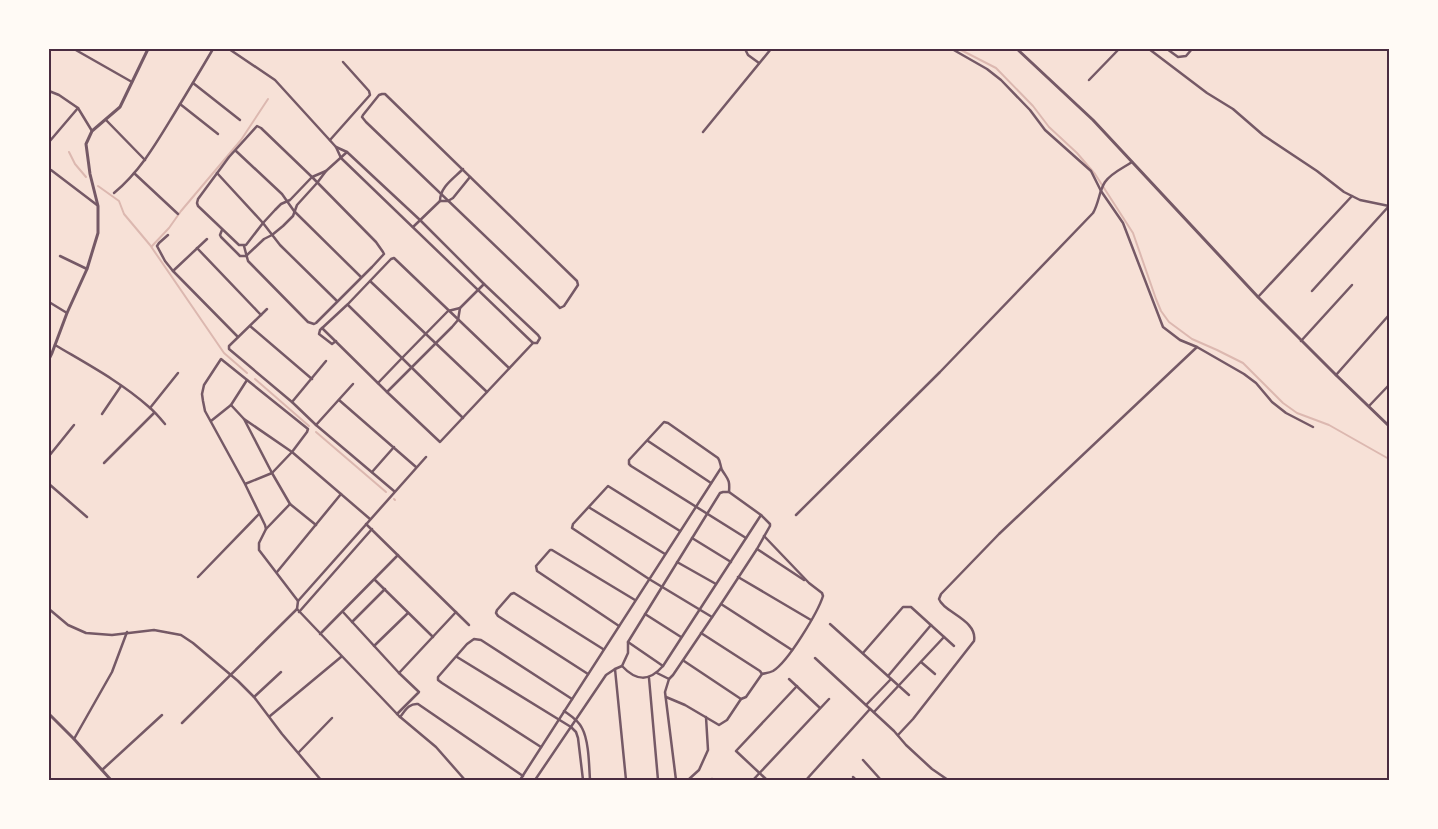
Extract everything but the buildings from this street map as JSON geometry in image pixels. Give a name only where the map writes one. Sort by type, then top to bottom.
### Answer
[{"type":"street","points":[[74,49],[132,82]]},
{"type":"street","points":[[49,359],[86,270],[98,233],[98,206],[90,174],[86,144],[92,131],[120,107],[148,49]]},
{"type":"street","points":[[114,193],[145,161],[213,49]]},
{"type":"street","points":[[229,49],[275,80],[336,147],[341,158],[533,343]]},
{"type":"street","points":[[745,49],[748,55],[759,64]]},
{"type":"street","points":[[703,132],[771,49]]},
{"type":"street","points":[[952,49],[987,69],[1001,80],[1030,110],[1045,130],[1090,171],[1123,223],[1160,324],[1180,340],[1248,377],[1256,383],[1272,402],[1286,413],[1313,426]]},
{"type":"street","points":[[1017,49],[1093,120],[1258,297],[1389,426]]},
{"type":"street","points":[[1089,80],[1118,49]]},
{"type":"street","points":[[1148,49],[1207,93],[1233,109],[1263,135],[1352,196],[1388,208],[1312,291]]},
{"type":"street","points":[[1167,49],[1178,57],[1186,56],[1192,49]]},
{"type":"street","points":[[330,140],[370,95],[369,91],[343,62]]},
{"type":"street","points":[[193,83],[240,120]]},
{"type":"street","points":[[49,92],[59,95],[78,108],[92,131]]},
{"type":"street","points":[[385,94],[470,177],[577,280],[578,285],[564,306],[560,308],[362,118],[379,95],[385,94]]},
{"type":"street","points":[[180,104],[218,134]]},
{"type":"street","points":[[49,142],[78,108]]},
{"type":"street","points":[[106,120],[145,161]]},
{"type":"street","points":[[244,246],[248,261],[308,322],[316,323],[383,256],[383,252],[376,242],[318,183],[312,177],[259,127],[256,127],[216,173],[197,203],[222,230],[240,246],[244,246],[247,245],[262,223],[275,210],[290,200],[312,177],[326,171]]},
{"type":"street","points":[[322,328],[440,442],[533,343],[536,344],[539,340],[538,335],[420,220],[347,152],[336,147]]},
{"type":"street","points":[[236,151],[282,194],[294,211],[361,277]]},
{"type":"street","points":[[222,230],[221,237],[240,256],[246,256],[293,216],[297,205],[318,183],[326,171],[347,152]]},
{"type":"street","points":[[796,515],[940,372],[1093,213],[1097,207],[1105,182],[1132,162]]},
{"type":"street","points":[[440,201],[440,194],[443,189],[463,169]]},
{"type":"street","points":[[51,170],[98,206]]},
{"type":"street","points":[[134,173],[178,214]]},
{"type":"street","points":[[216,173],[280,245],[338,301]]},
{"type":"street","points":[[413,227],[440,201],[448,201],[453,198],[470,177]]},
{"type":"street","points":[[1258,297],[1352,196]]},
{"type":"street","points":[[168,235],[158,246],[165,261],[238,337]]},
{"type":"street","points":[[173,271],[207,239]]},
{"type":"street","points":[[197,248],[261,315]]},
{"type":"street","points":[[60,256],[86,270]]},
{"type":"street","points":[[336,341],[332,344],[319,332],[394,258],[509,369]]},
{"type":"street","points":[[370,281],[487,392]]},
{"type":"street","points":[[378,383],[448,311],[460,308],[484,284]]},
{"type":"street","points":[[1301,341],[1352,285]]},
{"type":"street","points":[[49,302],[67,313]]},
{"type":"street","points":[[348,304],[463,418]]},
{"type":"street","points":[[387,392],[458,320],[460,308]]},
{"type":"street","points":[[267,309],[229,346],[229,350],[394,491]]},
{"type":"street","points":[[1336,375],[1389,315]]},
{"type":"street","points":[[250,326],[312,379]]},
{"type":"street","points":[[55,345],[121,386],[150,408],[165,424]]},
{"type":"street","points":[[898,735],[913,719],[974,641],[973,631],[962,618],[941,604],[939,599],[941,594],[999,534],[1195,348]]},
{"type":"street","points":[[245,484],[272,473],[292,452],[308,432],[308,429],[222,359],[204,384],[202,394],[205,411],[245,484],[266,529]]},
{"type":"street","points":[[292,402],[326,361]]},
{"type":"street","points":[[150,408],[178,373]]},
{"type":"street","points":[[211,421],[231,405],[247,380]]},
{"type":"street","points":[[316,425],[352,384]]},
{"type":"street","points":[[1369,406],[1389,385]]},
{"type":"street","points":[[102,414],[121,386]]},
{"type":"street","points":[[339,400],[416,467]]},
{"type":"street","points":[[231,405],[244,419],[292,452],[370,519]]},
{"type":"street","points":[[104,463],[154,413]]},
{"type":"street","points":[[244,419],[290,504],[316,525]]},
{"type":"street","points":[[520,780],[695,507],[721,468],[721,461],[714,454],[664,422],[629,460],[629,464],[695,507],[746,538]]},
{"type":"street","points":[[49,456],[74,425]]},
{"type":"street","points":[[647,441],[711,483]]},
{"type":"street","points":[[372,472],[394,447]]},
{"type":"street","points":[[298,601],[426,457]]},
{"type":"street","points":[[721,468],[729,479],[728,492]]},
{"type":"street","points":[[49,484],[87,517]]},
{"type":"street","points":[[680,531],[610,486],[606,487],[573,524],[573,529],[649,579],[712,617]]},
{"type":"street","points":[[535,780],[606,675],[622,666],[628,653],[628,642],[644,614],[720,494],[728,492],[761,515],[770,525],[757,549],[721,604],[684,660],[669,679],[666,697],[676,780]]},
{"type":"street","points":[[277,573],[341,494]]},
{"type":"street","points":[[290,504],[266,529],[259,543],[259,550],[298,601],[298,611],[400,717],[436,747],[464,780]]},
{"type":"street","points":[[589,507],[665,554]]},
{"type":"street","points":[[198,577],[260,514]]},
{"type":"street","points":[[622,666],[636,676],[649,678],[657,673],[761,515]]},
{"type":"street","points":[[366,524],[469,625]]},
{"type":"street","points":[[182,723],[298,611],[372,529]]},
{"type":"street","points":[[764,536],[808,583]]},
{"type":"street","points":[[692,538],[731,562]]},
{"type":"street","points":[[666,697],[676,700],[719,725],[722,724],[727,720],[741,699],[746,697],[762,674],[775,670],[792,650],[811,620],[823,596],[822,593],[757,549]]},
{"type":"street","points":[[619,626],[537,571],[536,566],[552,550],[635,601]]},
{"type":"street","points":[[320,634],[398,555]]},
{"type":"street","points":[[677,562],[716,584]]},
{"type":"street","points":[[738,577],[811,620]]},
{"type":"street","points":[[375,579],[433,637]]},
{"type":"street","points":[[352,622],[385,589]]},
{"type":"street","points":[[588,674],[498,616],[497,610],[514,593],[604,650]]},
{"type":"street","points":[[721,604],[792,650]]},
{"type":"street","points":[[863,653],[904,607],[910,607],[954,646]]},
{"type":"street","points":[[49,609],[68,625],[86,633],[112,635],[154,630],[181,635],[231,675],[254,697],[321,780]]},
{"type":"street","points":[[342,612],[419,692],[397,714]]},
{"type":"street","points":[[399,673],[456,612]]},
{"type":"street","points":[[374,646],[408,613]]},
{"type":"street","points":[[644,614],[681,637]]},
{"type":"street","points":[[830,624],[909,695]]},
{"type":"street","points":[[888,676],[931,625]]},
{"type":"street","points":[[74,740],[112,672],[127,632]]},
{"type":"street","points":[[701,633],[760,670],[762,674]]},
{"type":"street","points":[[874,712],[944,637]]},
{"type":"street","points":[[541,747],[439,681],[438,678],[470,640],[481,640],[572,699]]},
{"type":"street","points":[[628,642],[662,666]]},
{"type":"street","points":[[457,656],[576,732],[583,780]]},
{"type":"street","points":[[270,716],[341,657]]},
{"type":"street","points":[[815,658],[932,769],[948,780]]},
{"type":"street","points":[[684,660],[741,699]]},
{"type":"street","points":[[921,662],[935,674]]},
{"type":"street","points":[[615,669],[626,780]]},
{"type":"street","points":[[254,697],[281,672]]},
{"type":"street","points":[[657,673],[669,679]]},
{"type":"street","points":[[649,678],[658,780]]},
{"type":"street","points":[[789,679],[820,708]]},
{"type":"street","points":[[866,705],[891,679]]},
{"type":"street","points":[[767,780],[736,751],[797,686]]},
{"type":"street","points":[[753,780],[829,699]]},
{"type":"street","points":[[400,717],[408,707],[418,704],[523,776]]},
{"type":"street","points":[[806,780],[870,709]]},
{"type":"street","points":[[564,711],[576,719],[582,727],[585,735],[590,780]]},
{"type":"street","points":[[49,714],[111,780]]},
{"type":"street","points":[[102,770],[162,715]]},
{"type":"street","points":[[688,780],[698,770],[708,750],[706,717]]},
{"type":"street","points":[[299,752],[332,718]]},
{"type":"street","points":[[863,760],[881,780]]},
{"type":"street","points":[[853,777],[856,780]]},
{"type":"waterway","points":[[959,49],[996,68],[1033,106],[1049,127],[1077,153],[1095,174],[1133,233],[1156,299],[1161,311],[1169,322],[1192,339],[1243,363],[1283,403],[1297,413],[1329,425],[1389,459]]},
{"type":"waterway","points":[[152,246],[241,140],[268,99]]},
{"type":"waterway","points":[[69,152],[75,164],[86,177]]},
{"type":"waterway","points":[[98,186],[119,201],[124,214],[150,245],[224,353],[247,373]]},
{"type":"waterway","points":[[255,379],[309,426]]},
{"type":"waterway","points":[[316,432],[386,492]]}]
